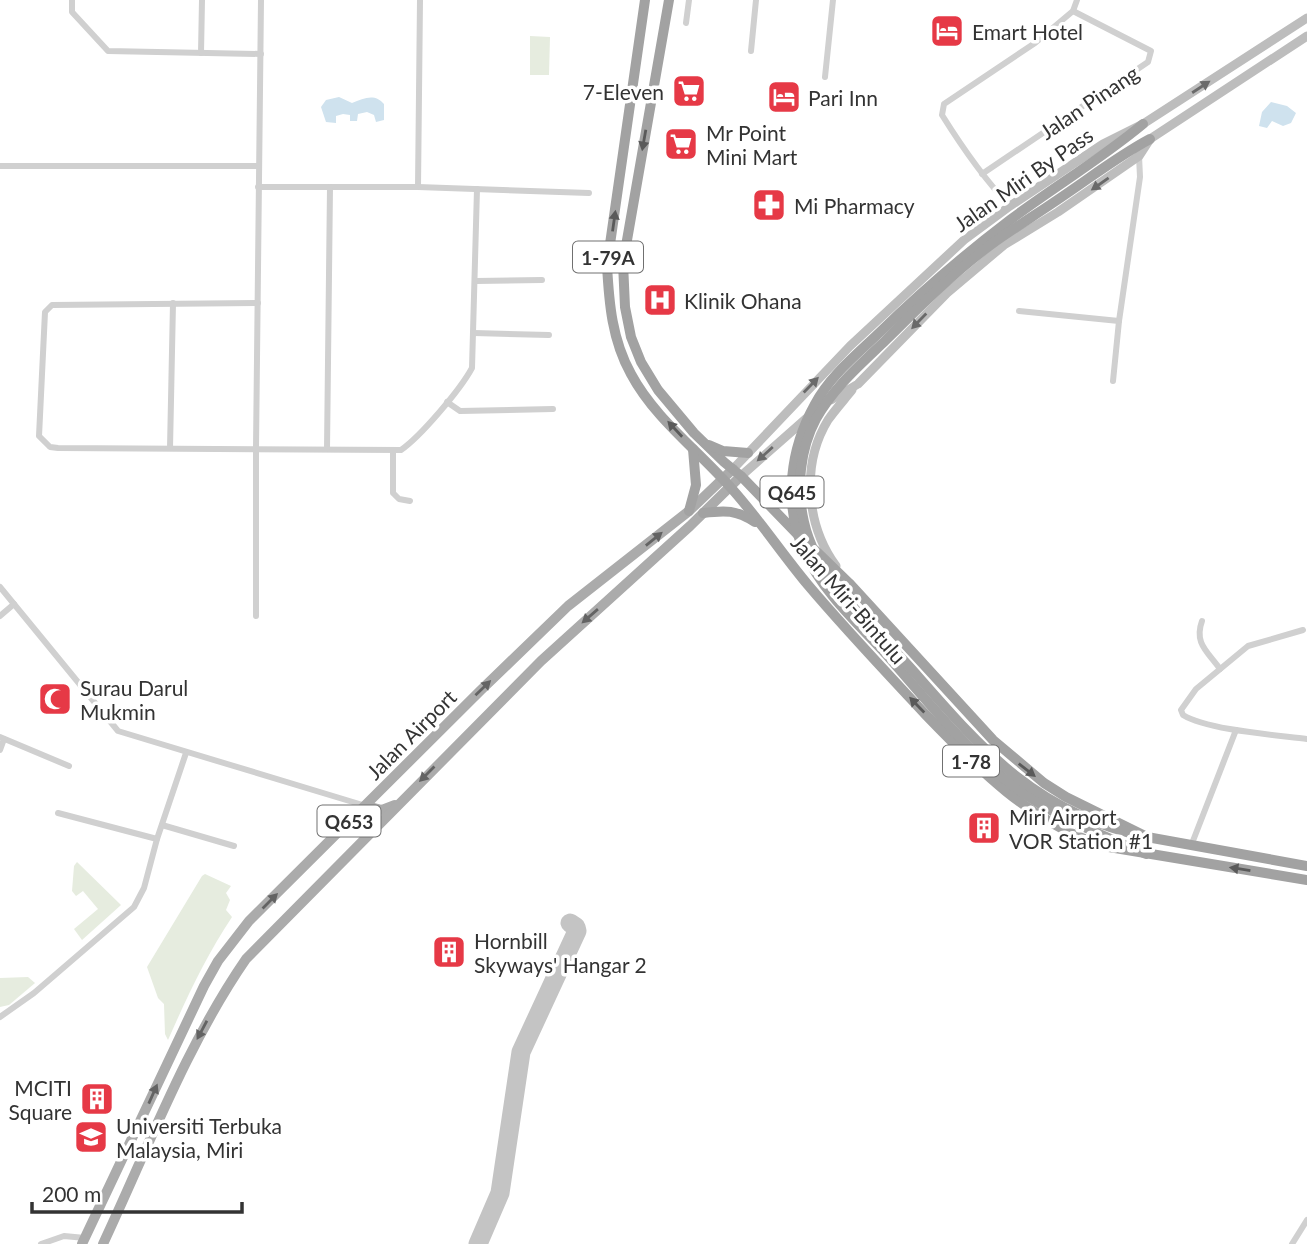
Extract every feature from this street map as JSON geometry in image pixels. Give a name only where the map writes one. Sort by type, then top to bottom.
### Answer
[{"type":"highway","name":"Jalan Miri-Bintulu","points":[[645,0],[607,265],[610,310],[617,339],[630,373],[648,400],[699,446],[737,472],[790,529],[824,557],[849,583],[993,740],[1018,763],[1066,797],[1147,837],[1307,866]]},
{"type":"highway","name":"Jalan Miri-Bintulu","points":[[669,0],[627,233],[624,263],[625,307],[631,337],[641,362],[722,478],[808,585],[884,670],[965,756],[1007,794],[1032,812],[1082,839],[1104,846],[1307,880]]},
{"type":"highway","name":"Q645","points":[[1143,124],[1109,152],[1013,218],[958,260],[841,370],[816,402],[803,429],[795,455],[792,494],[794,518],[803,549],[815,572],[846,611],[977,755],[1014,786],[1070,822],[1146,853]]},
{"type":"highway","name":"Q645","points":[[1147,837],[1118,831],[1062,807],[1002,766],[831,580],[810,541],[804,522],[800,488],[803,459],[810,433],[828,400],[852,373],[928,299],[996,241],[1120,155],[1150,139]]},
{"type":"highway","points":[[689,511],[696,485],[699,446],[748,453]]},
{"type":"highway","points":[[703,513],[739,512],[761,526]]},
{"type":"main road","name":"Jalan Miri By Pass","points":[[737,472],[748,453],[809,387],[888,309],[964,240],[1010,205],[1103,144],[1143,124],[1307,18]]},
{"type":"main road","name":"Jalan Miri By Pass","points":[[737,472],[834,398],[858,384],[947,293],[1004,245],[1058,212],[1139,156],[1150,139],[1307,36]]},
{"type":"main road","points":[[849,583],[831,558],[818,532],[811,503],[811,476],[820,436],[828,420],[858,384]]},
{"type":"main road","name":"Q653","points":[[722,478],[737,472]]},
{"type":"main road","name":"Q653","points":[[731,487],[737,472]]},
{"type":"main road","name":"Jalan Airport","points":[[83,1241],[218,961],[250,921],[568,606],[689,511],[722,478]]},
{"type":"main road","name":"Jalan Airport","points":[[103,1244],[195,1043],[219,997],[246,959],[557,645],[731,487]]},
{"type":"main road","points":[[366,806],[382,810],[398,804]]},
{"type":"main road","points":[[83,1241],[97,1239],[104,1234],[115,1218]]},
{"type":"street","points":[[72,0],[72,12],[108,51],[261,54]]},
{"type":"street","points":[[201,53],[202,0]]},
{"type":"street","points":[[257,616],[261,0]]},
{"type":"street","points":[[418,187],[420,0]]},
{"type":"street","points":[[686,23],[689,0]]},
{"type":"street","points":[[751,51],[756,0]]},
{"type":"street","points":[[825,77],[833,0]]},
{"type":"street","points":[[1010,205],[982,174],[942,115],[944,104],[1035,43],[1073,11],[1077,0]]},
{"type":"street","name":"Jalan Pinang","points":[[982,174],[1148,62],[1151,51],[1073,11]]},
{"type":"street","points":[[1113,381],[1140,177],[1139,156]]},
{"type":"street","points":[[0,166],[259,166]]},
{"type":"street","points":[[258,187],[418,187],[589,193]]},
{"type":"street","points":[[327,449],[330,187]]},
{"type":"street","points":[[258,303],[52,305],[45,312],[39,436],[50,447],[393,450],[405,447],[447,401],[472,368],[477,189]]},
{"type":"street","points":[[475,281],[542,280]]},
{"type":"street","points":[[170,448],[173,303]]},
{"type":"street","points":[[1018,311],[1119,321]]},
{"type":"street","points":[[474,333],[549,335]]},
{"type":"street","points":[[447,401],[460,411],[553,409]]},
{"type":"street","points":[[393,450],[393,493],[399,499],[410,501]]},
{"type":"street","points":[[0,587],[116,729],[142,740],[366,806]]},
{"type":"street","points":[[0,615],[14,604]]},
{"type":"street","points":[[1202,621],[1198,634],[1201,643],[1220,668]]},
{"type":"street","points":[[1303,630],[1256,642],[1220,668],[1188,698],[1181,710],[1189,719],[1236,730],[1307,739]]},
{"type":"street","points":[[1191,846],[1236,730]]},
{"type":"street","points":[[0,750],[2,738],[69,765]]},
{"type":"street","points":[[0,1017],[34,993],[134,907],[144,888],[157,839],[186,753]]},
{"type":"street","points":[[58,813],[157,839]]},
{"type":"street","points":[[162,825],[234,846]]},
{"type":"street","points":[[1292,1244],[1307,1220]]},
{"type":"street","points":[[41,1244],[64,1236],[83,1241]]},
{"type":"shaded area","points":[[530,36],[550,37],[549,75],[530,75]]},
{"type":"shaded area","points":[[77,862],[121,905],[82,940],[74,929],[98,909],[83,891],[76,896],[72,891],[74,866]]},
{"type":"shaded area","points":[[205,874],[231,886],[226,893],[230,900],[226,910],[232,917],[197,977],[168,1040],[165,1034],[164,1004],[158,998],[147,967]]},
{"type":"shaded area","points":[[28,977],[35,983],[9,1005],[0,1007],[0,978]]},
{"type":"water","points":[[339,97],[352,103],[365,98],[381,101],[384,104],[384,120],[376,122],[374,115],[367,112],[358,114],[357,121],[350,121],[350,115],[343,114],[336,116],[336,123],[326,122],[321,107],[326,100]]},
{"type":"water","points":[[1271,102],[1287,106],[1296,113],[1291,123],[1283,126],[1272,121],[1267,128],[1259,126],[1262,112]]},
{"type":"taxiway","points":[[478,1244],[500,1193],[521,1052],[577,931],[570,923]]},
{"type":"place","name":"Emart Hotel","points":[[947,31]]},
{"type":"place","name":"7-Eleven","points":[[689,91]]},
{"type":"place","name":"Pari Inn","points":[[784,97]]},
{"type":"place","name":"Mr Point Mini Mart","points":[[681,144]]},
{"type":"place","name":"Mi Pharmacy","points":[[769,205]]},
{"type":"place","name":"Klinik Ohana","points":[[660,300]]},
{"type":"place","name":"Surau Darul Mukmin","points":[[55,699]]},
{"type":"place","name":"Miri Airport VOR Station #1","points":[[984,828]]},
{"type":"place","name":"Hornbill Skyways' Hangar 2","points":[[449,952]]},
{"type":"place","name":"MCITI Square","points":[[97,1099]]},
{"type":"place","name":"Universiti Terbuka Malaysia, Miri","points":[[91,1137]]}]
